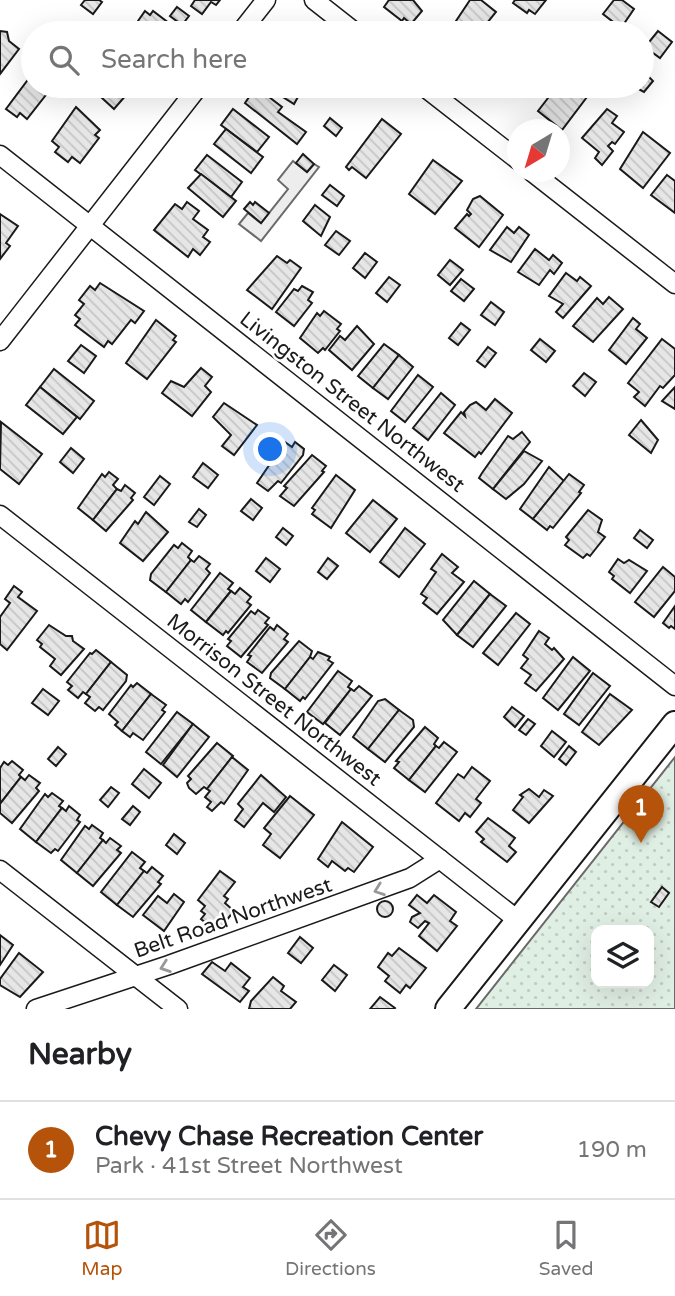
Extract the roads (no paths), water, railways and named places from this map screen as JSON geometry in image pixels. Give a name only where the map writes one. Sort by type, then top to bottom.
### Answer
[{"type":"main road","points":[[447,1009],[675,724]]},
{"type":"street","points":[[249,21],[266,0]]},
{"type":"street","points":[[314,0],[341,21]]},
{"type":"street","points":[[0,341],[190,98]]},
{"type":"street","points":[[438,98],[507,152]]},
{"type":"street","name":"Livingston Street Northwest","points":[[0,155],[675,686]]},
{"type":"street","points":[[545,182],[675,284]]},
{"type":"street","name":"Morrison Street Northwest","points":[[0,515],[519,921]]},
{"type":"street","name":"Belt Road Northwest","points":[[36,1009],[410,878],[440,859]]},
{"type":"street","points":[[0,870],[178,1009]]},
{"type":"place","name":"Chevy Chase Recreation Center","points":[[641,843]]}]
